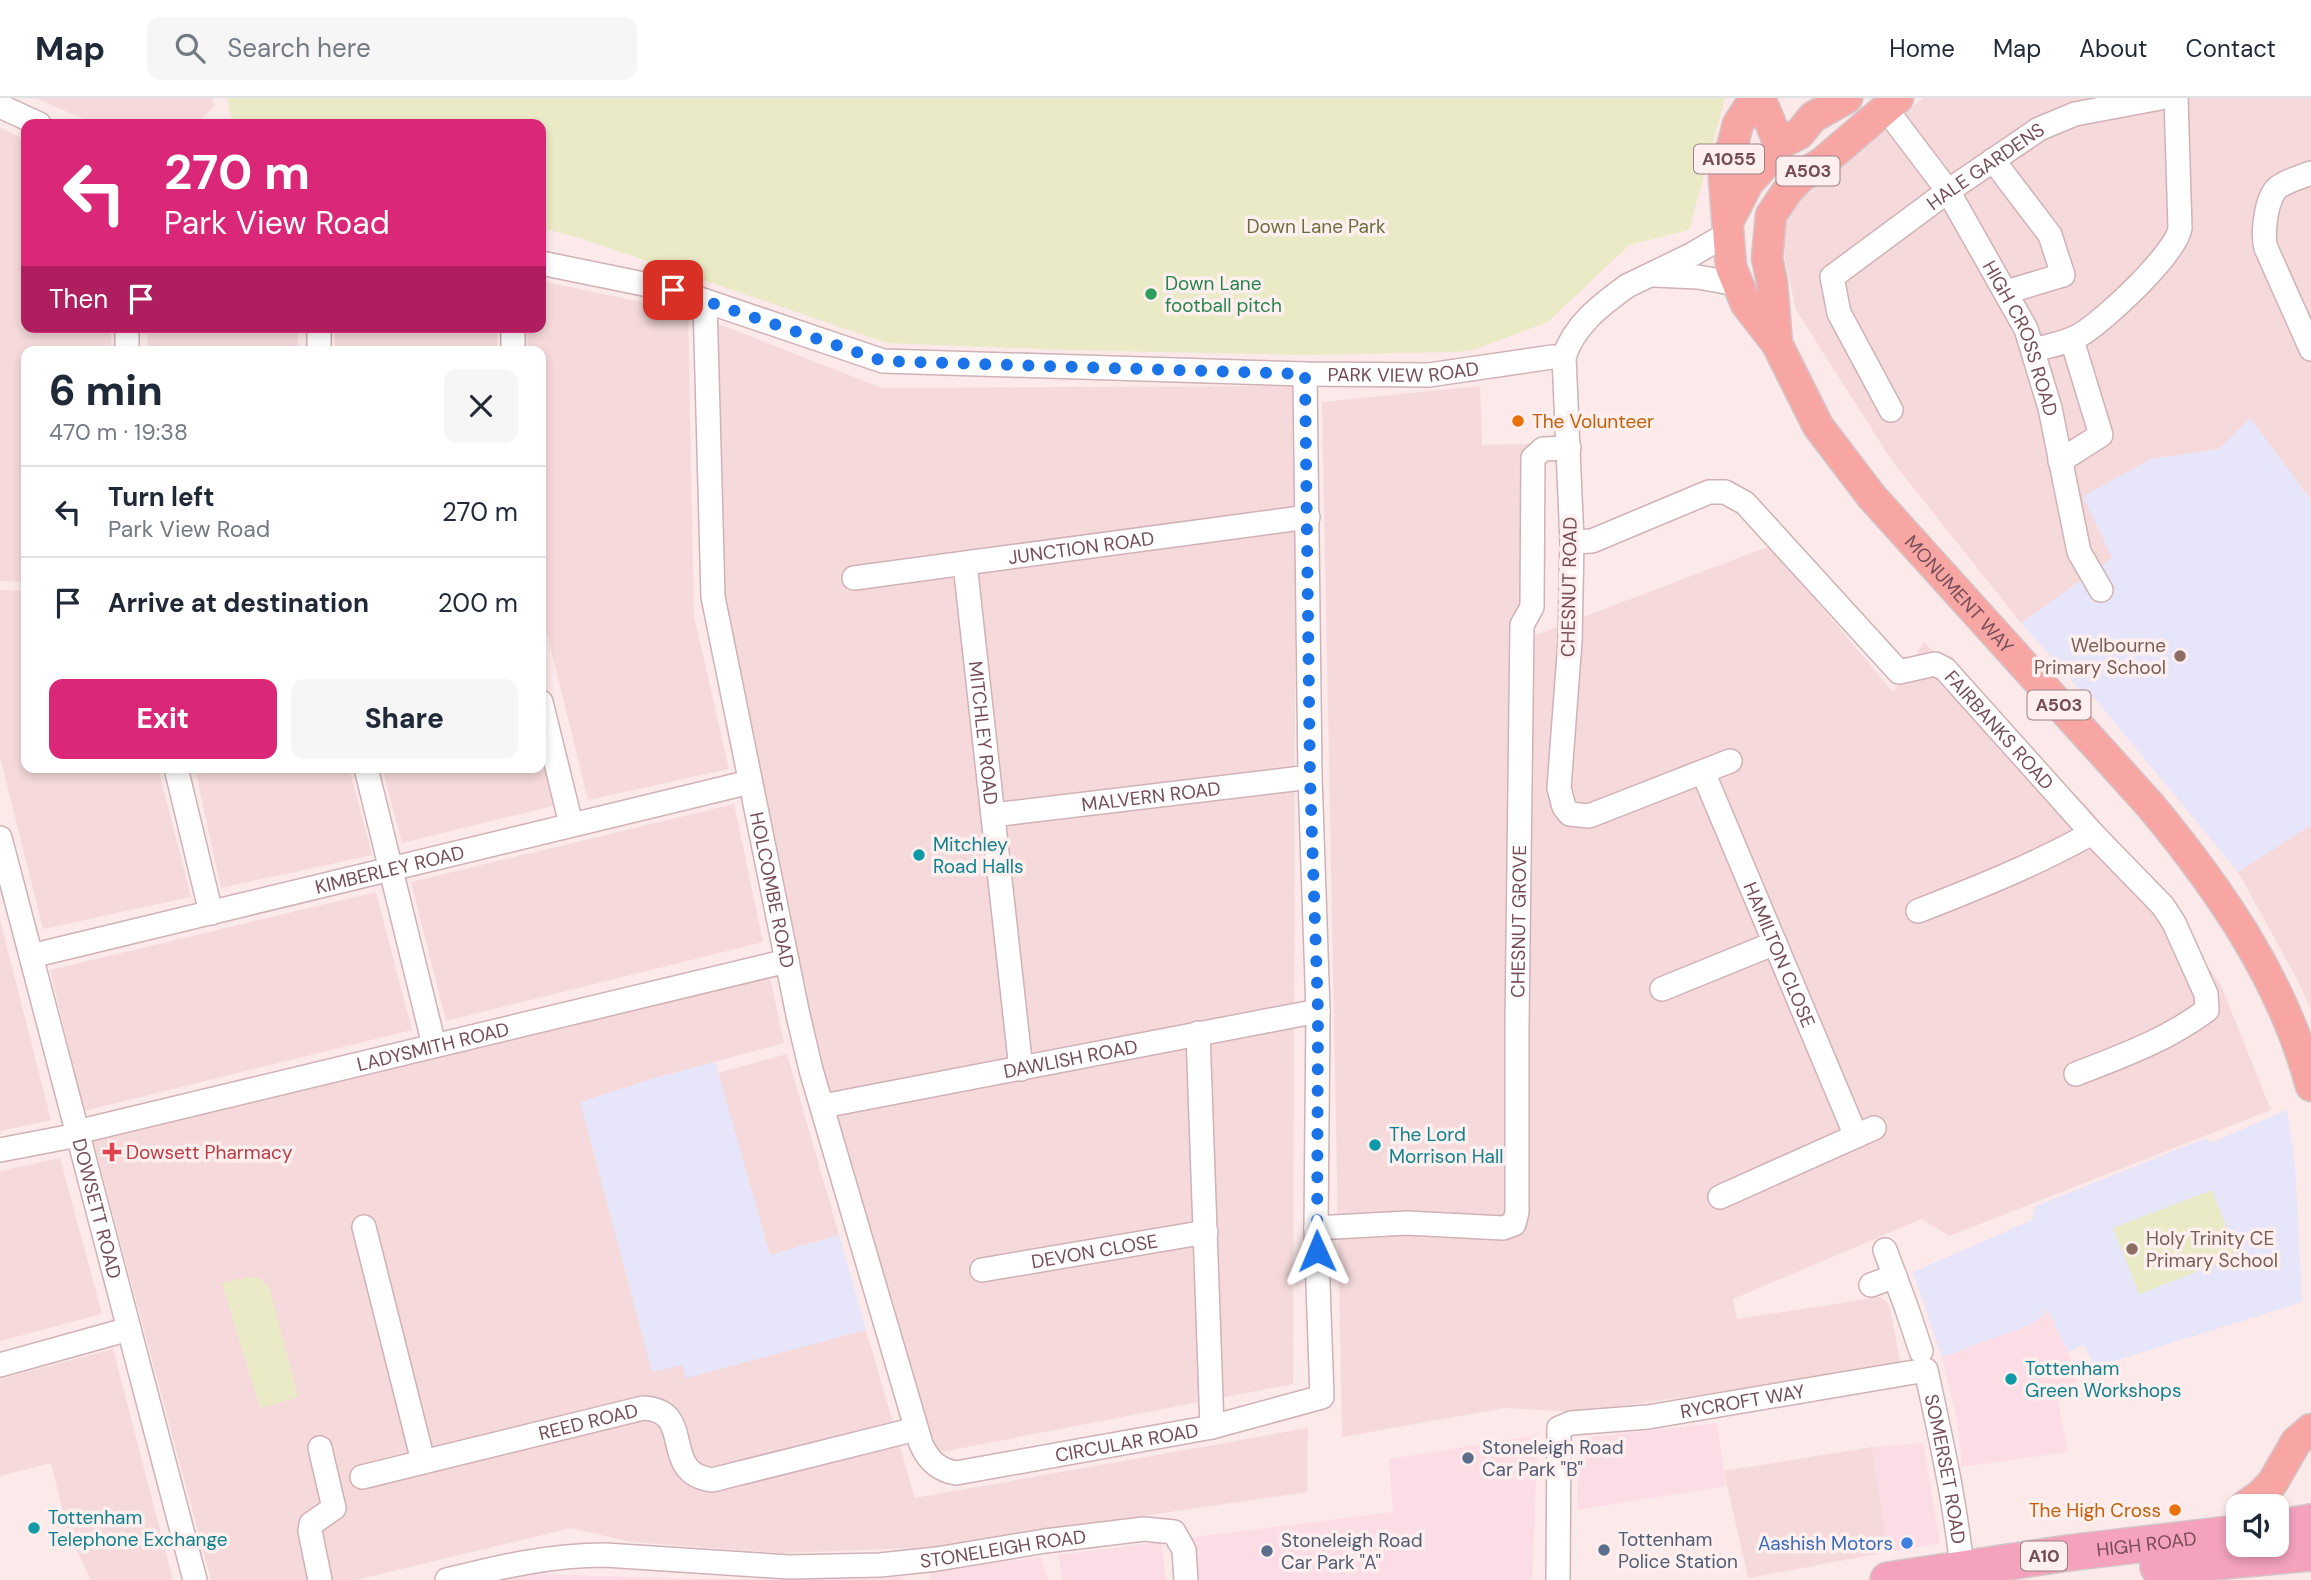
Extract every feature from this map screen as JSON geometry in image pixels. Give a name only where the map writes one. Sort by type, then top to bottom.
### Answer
[{"type":"highway","points":[[2289,1526],[2311,1522]]},
{"type":"highway","name":"HIGH ROAD","points":[[1888,1580],[1962,1574],[2068,1553],[2226,1535]]},
{"type":"highway","name":"HIGH ROAD","points":[[2043,1580],[2107,1571],[2311,1553]]},
{"type":"main road","name":"A1055","points":[[1727,230],[1724,178],[1738,124],[1757,98],[1783,145],[1771,215]]},
{"type":"main road","name":"A503","points":[[1727,230],[1748,183],[1813,117],[1847,98]]},
{"type":"main road","name":"A503","points":[[1777,344],[1772,282],[1767,258],[1771,215],[1788,190],[1801,177],[1823,162],[1892,103]]},
{"type":"main road","points":[[1783,145],[1828,141],[1853,135]]},
{"type":"main road","name":"MONUMENT WAY","points":[[1727,230],[1731,267],[1746,304],[1777,344],[1818,426],[1872,497],[2186,848],[2216,891],[2285,1007],[2311,1086]]},
{"type":"main road","points":[[2262,1494],[2273,1482],[2296,1442],[2311,1429]]},
{"type":"main road","points":[[2200,1539],[2226,1519]]},
{"type":"street","name":"HALE GARDENS","points":[[1891,411],[1839,313],[1832,277],[1948,191],[2039,129],[2075,114],[2160,98]]},
{"type":"street","points":[[2033,350],[2072,340],[2084,333],[2114,309],[2151,271],[2178,237],[2180,228],[2175,98]]},
{"type":"street","name":"HIGH CROSS ROAD","points":[[1892,103],[1903,128],[1948,191],[2026,329],[2050,408],[2079,552],[2101,590]]},
{"type":"street","points":[[0,106],[28,119]]},
{"type":"street","points":[[1993,160],[2050,235],[2063,275],[2006,292]]},
{"type":"street","points":[[2311,173],[2275,190],[2263,233],[2266,248],[2311,349]]},
{"type":"street","points":[[1564,357],[1575,333],[1587,318],[1627,286],[1704,249],[1727,230]]},
{"type":"street","name":"PARK VIEW ROAD","points":[[546,264],[673,290],[883,361],[1305,374],[1429,375],[1564,357]]},
{"type":"street","points":[[1651,275],[1698,277],[1737,284]]},
{"type":"street","name":"HOLCOMBE ROAD","points":[[705,300],[712,586],[750,782],[800,1026],[916,1429],[925,1453],[932,1461]]},
{"type":"street","points":[[2060,461],[2101,435],[2072,340]]},
{"type":"street","name":"CHESNUT ROAD","points":[[1564,357],[1572,542],[1570,641],[1559,788],[1561,798],[1570,814],[1589,816],[1703,772]]},
{"type":"street","points":[[1305,374],[1310,778],[1318,1011],[1316,1228]]},
{"type":"street","name":"CHESNUT GROVE","points":[[1316,1228],[1407,1223],[1503,1228],[1514,1224],[1517,1212],[1522,625],[1532,607],[1533,458],[1543,449],[1569,448]]},
{"type":"street","name":"FAIRBANKS ROAD","points":[[1572,542],[1592,541],[1709,492],[1726,492],[1745,503],[1899,672],[1936,664],[1945,670],[2163,906],[2174,922],[2206,993],[2207,1010],[2171,1035],[2076,1074]]},
{"type":"street","name":"JUNCTION ROAD","points":[[854,578],[1308,517]]},
{"type":"street","name":"MITCHLEY ROAD","points":[[965,564],[1021,1069]]},
{"type":"street","points":[[546,722],[571,824]]},
{"type":"street","points":[[1703,772],[1730,761]]},
{"type":"street","name":"HAMILTON CLOSE","points":[[1703,772],[1775,943],[1865,1132],[1720,1197]]},
{"type":"street","points":[[177,773],[211,913]]},
{"type":"street","points":[[367,773],[434,1045]]},
{"type":"street","name":"MALVERN ROAD","points":[[993,815],[1310,778]]},
{"type":"street","name":"KIMBERLEY ROAD","points":[[31,957],[750,782]]},
{"type":"street","points":[[1917,911],[2057,853],[2092,832]]},
{"type":"street","name":"DOWSETT ROAD","points":[[0,838],[195,1580]]},
{"type":"street","points":[[1662,989],[1775,943]]},
{"type":"street","name":"LADYSMITH ROAD","points":[[0,1150],[787,961]]},
{"type":"street","name":"DAWLISH ROAD","points":[[823,1106],[1318,1011]]},
{"type":"street","points":[[1198,1033],[1212,1427]]},
{"type":"street","points":[[364,1227],[423,1461]]},
{"type":"street","name":"CIRCULAR ROAD","points":[[932,1461],[946,1472],[956,1474],[1212,1427],[1322,1397],[1316,1228]]},
{"type":"street","name":"DEVON CLOSE","points":[[982,1269],[1206,1232]]},
{"type":"street","name":"SOMERSET ROAD","points":[[1885,1250],[1923,1360],[1952,1495],[1961,1547],[1962,1574]]},
{"type":"street","points":[[1871,1285],[1895,1276]]},
{"type":"street","points":[[0,1365],[129,1329]]},
{"type":"street","name":"RYCROFT WAY","points":[[1558,1580],[1559,1428],[1571,1423],[1647,1417],[1923,1360]]},
{"type":"street","name":"REED ROAD","points":[[362,1477],[643,1408],[659,1411],[667,1416],[675,1431],[683,1463],[695,1476],[712,1480],[916,1429]]},
{"type":"street","points":[[320,1448],[334,1508],[311,1524],[320,1580]]},
{"type":"street","name":"STONELEIGH ROAD","points":[[447,1580],[513,1564],[565,1556],[605,1555],[790,1573],[880,1565],[915,1571],[1045,1541],[1144,1529],[1174,1532],[1184,1549],[1186,1580]]},
{"type":"shaded area","points":[[35,98],[212,98],[214,106],[202,119],[84,119]]},
{"type":"shaded area","points":[[1923,98],[2311,98],[2311,500],[2250,418],[2220,449],[2151,459],[2112,558],[2021,623],[1892,461],[1796,310],[1782,245],[1783,215]]},
{"type":"shaded area","points":[[0,128],[21,138],[21,333],[111,333],[111,346],[21,346],[21,582],[0,581]]},
{"type":"shaded area","points":[[546,282],[688,312],[694,616],[729,769],[588,800],[546,629],[546,346],[528,346],[526,333],[546,333]]},
{"type":"shaded area","points":[[716,323],[882,388],[1296,386],[1293,1384],[936,1453],[834,1127],[719,593]]},
{"type":"shaded area","points":[[147,333],[298,333],[298,346],[148,346]]},
{"type":"shaded area","points":[[335,333],[497,333],[497,346],[335,346]]},
{"type":"shaded area","points":[[1480,386],[1482,445],[1528,444],[1528,638],[1770,546],[1893,692],[1924,642],[2090,809],[2221,985],[2271,1110],[1949,1236],[1922,1219],[1733,1299],[1737,1319],[1880,1297],[1889,1304],[1901,1366],[1578,1412],[1504,1408],[1342,1437],[1322,402]]},
{"type":"shaded area","name":"Welbourne Primary School","points":[[2250,418],[2311,500],[2311,825],[2238,872],[2086,688],[2081,691],[2021,623],[2112,558],[2083,496],[2151,459],[2220,449]]},
{"type":"shaded area","points":[[0,590],[21,591],[21,773],[159,773],[191,897],[43,929],[0,757]]},
{"type":"shaded area","points":[[196,773],[350,773],[372,855],[221,888]]},
{"type":"shaded area","points":[[383,773],[545,773],[553,806],[402,843]]},
{"type":"shaded area","points":[[734,804],[763,942],[446,1021],[411,882]]},
{"type":"shaded area","points":[[2311,825],[2311,1010],[2238,872]]},
{"type":"shaded area","points":[[376,892],[412,1030],[84,1111],[50,970]]},
{"type":"shaded area","points":[[0,920],[51,1120],[0,1131]]},
{"type":"shaded area","points":[[770,977],[784,1043],[651,1079],[686,1377],[866,1330],[915,1498],[1308,1428],[1307,1492],[922,1548],[780,1553],[631,1542],[571,1528],[356,1580],[211,1580],[92,1136]]},
{"type":"shaded area","points":[[787,1054],[839,1235],[770,1255],[718,1073]]},
{"type":"shaded area","points":[[715,1062],[770,1255],[839,1235],[866,1330],[686,1378],[682,1365],[652,1372],[580,1102]]},
{"type":"shaded area","name":"Holy Trinity CE Primary School","points":[[2287,1110],[2295,1165],[2302,1302],[2095,1367],[2084,1345],[2068,1352],[2048,1310],[2034,1323],[1942,1357],[1913,1272],[2032,1220],[2036,1206],[2206,1138],[2210,1143]]},
{"type":"shaded area","points":[[60,1158],[102,1314],[0,1341],[0,1171]]},
{"type":"shaded area","points":[[2049,1310],[2073,1364],[2077,1382],[2055,1387],[2068,1452],[1962,1467],[1958,1425],[1942,1357],[2034,1323]]},
{"type":"shaded area","points":[[113,1349],[173,1580],[91,1580],[68,1532],[51,1463],[0,1476],[0,1379]]},
{"type":"shaded area","points":[[1717,1423],[1726,1486],[1577,1510],[1579,1448],[1582,1438]]},
{"type":"shaded area","points":[[1538,1435],[1532,1580],[1196,1580],[1188,1538],[1393,1512],[1389,1459]]},
{"type":"shaded area","points":[[1923,1443],[1940,1543],[1888,1552],[1872,1447]]},
{"type":"shaded area","points":[[1872,1447],[1888,1552],[1748,1578],[1724,1471]]},
{"type":"shaded area","points":[[1161,1542],[1166,1580],[1063,1580],[1058,1555]]},
{"type":"shaded area","points":[[1041,1557],[1048,1580],[930,1580],[929,1572]]},
{"type":"shaded area","points":[[532,1574],[701,1579],[876,1579],[902,1576],[903,1580],[506,1580]]},
{"type":"green space","name":"Down Lane Park","points":[[227,98],[1725,98],[1689,230],[1629,245],[1548,322],[1473,350],[1303,355],[887,343],[577,237],[546,229],[546,119],[232,119]]},
{"type":"green space","points":[[2212,1190],[2237,1256],[2139,1294],[2113,1228]]},
{"type":"green space","points":[[248,1277],[259,1278],[269,1287],[298,1397],[260,1408],[222,1283]]},
{"type":"place","name":"Down Lane football pitch","points":[[1151,294]]},
{"type":"place","name":"The Volunteer","points":[[1518,421]]},
{"type":"place","name":"Welbourne Primary School","points":[[2180,656]]},
{"type":"place","name":"Mitchley Road Halls","points":[[919,855]]},
{"type":"place","name":"The Lord Morrison Hall","points":[[1375,1145]]},
{"type":"place","name":"Dowsett Pharmacy","points":[[112,1152]]},
{"type":"place","name":"Holy Trinity CE Primary School","points":[[2132,1249]]},
{"type":"place","name":"Tottenham Green Workshops","points":[[2011,1379]]},
{"type":"place","name":"Stoneleigh Road Car Park \"B\"","points":[[1468,1458]]},
{"type":"place","name":"The High Cross","points":[[2175,1510]]},
{"type":"place","name":"Tottenham Telephone Exchange","points":[[34,1528]]},
{"type":"place","name":"Aashish Motors","points":[[1907,1543]]},
{"type":"place","name":"Tottenham Police Station","points":[[1604,1550]]},
{"type":"place","name":"Stoneleigh Road Car Park \"A\"","points":[[1267,1551]]},
{"type":"route","points":[[673,290],[883,361],[1305,374],[1310,778],[1318,1011],[1317,1251]]}]
